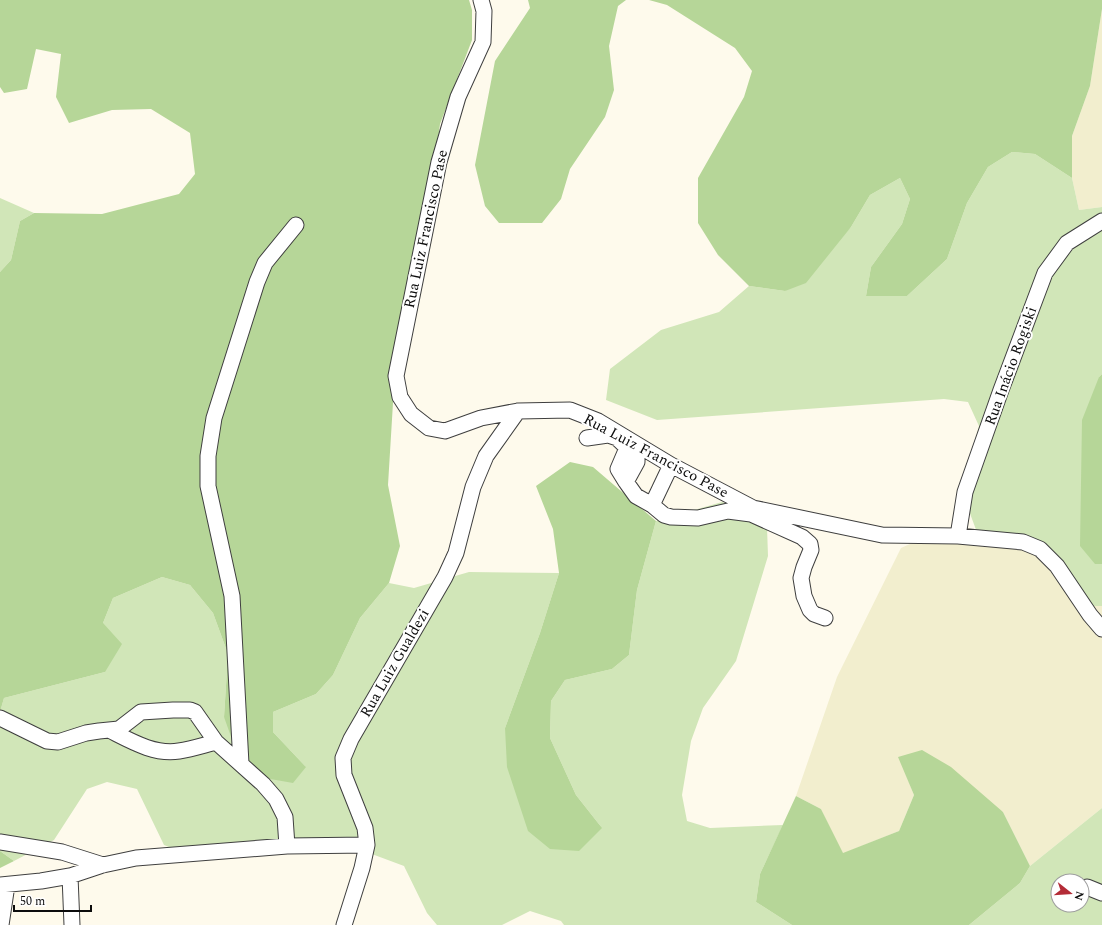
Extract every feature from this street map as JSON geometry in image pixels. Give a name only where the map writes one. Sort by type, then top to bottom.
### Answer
[{"type":"street","name":"Rua Luiz Francisco Pase","points":[[481,0],[484,11],[482,42],[458,97],[439,162],[396,376],[400,397],[411,414],[428,428],[445,431],[481,418],[518,411],[570,410],[598,420],[672,465],[753,508],[882,535],[958,536],[1023,542],[1040,549],[1058,566],[1090,615],[1102,629]]},
{"type":"street","name":"Rua Inácio Rogiski","points":[[958,536],[965,492],[1045,273],[1067,242],[1102,221]]},
{"type":"street","points":[[241,764],[232,596],[208,486],[208,456],[214,418],[257,282],[265,263],[296,225]]},
{"type":"street","name":"Rua Luiz Gualdezi","points":[[344,925],[362,868],[367,844],[365,828],[344,775],[343,758],[352,739],[445,577],[456,553],[473,487],[486,456],[518,411]]},
{"type":"street","points":[[587,438],[608,435],[617,438],[627,448],[618,469],[636,496],[652,505],[664,515],[671,517],[698,518],[728,511],[751,514],[802,537],[810,544],[811,550],[801,578],[804,596],[810,610],[814,614],[825,618]]},
{"type":"street","points":[[652,505],[672,465]]},
{"type":"street","points":[[0,718],[47,741],[58,742],[86,733],[119,729],[141,712],[190,710],[195,712],[216,742],[263,784],[276,799],[282,808],[285,821],[287,846]]},
{"type":"street","points":[[109,730],[140,746],[159,751],[179,751],[216,742]]},
{"type":"street","points":[[0,842],[62,852],[102,865]]},
{"type":"street","points":[[1,925],[4,885],[70,876],[102,865],[136,858],[287,846],[367,844]]},
{"type":"street","points":[[70,876],[72,925]]},
{"type":"street","points":[[1090,888],[1102,893]]},
{"type":"shaded area","points":[[1102,9],[1102,207],[1079,210],[1072,178],[1072,136],[1090,86]]},
{"type":"shaded area","points":[[930,535],[1039,547],[1084,606],[1102,606],[1102,808],[1030,866],[1003,812],[899,757],[914,795],[899,831],[842,854],[821,809],[796,796],[837,677],[901,548]]},
{"type":"green space","points":[[0,0],[469,0],[472,10],[472,40],[440,124],[429,212],[397,337],[388,485],[400,546],[389,583],[360,618],[333,675],[316,694],[273,712],[273,732],[306,767],[293,783],[259,777],[239,759],[224,717],[228,654],[213,613],[190,585],[162,577],[113,598],[103,623],[122,644],[105,672],[4,698],[0,712],[0,272],[11,260],[20,221],[34,213],[102,214],[179,194],[195,174],[190,133],[151,109],[112,110],[69,123],[56,97],[61,54],[36,49],[27,89],[4,93],[0,87]]},
{"type":"green space","points":[[528,0],[626,0],[618,6],[609,46],[614,90],[605,117],[570,169],[561,199],[542,223],[499,223],[485,206],[475,165],[495,61],[530,8]]},
{"type":"green space","points":[[649,0],[1102,0],[1102,9],[1090,86],[1072,136],[1072,178],[1035,154],[1012,152],[988,167],[967,203],[947,259],[907,296],[866,296],[871,267],[902,224],[910,199],[900,178],[870,195],[851,227],[806,283],[785,291],[749,286],[718,255],[698,223],[698,178],[744,97],[752,71],[735,48],[667,5]]},
{"type":"green space","points":[[1012,152],[1035,154],[1072,178],[1079,210],[1102,207],[1102,374],[1099,377],[1095,564],[1102,564],[1102,606],[1085,606],[1039,547],[978,535],[962,492],[979,426],[968,402],[944,399],[657,420],[606,400],[610,369],[661,330],[719,312],[749,286],[785,291],[851,227],[870,195],[900,178],[910,199],[902,224],[871,267],[866,296],[907,296],[947,259],[967,203],[988,167]]},
{"type":"green space","points":[[0,198],[34,213],[20,221],[11,260],[0,272]]},
{"type":"green space","points":[[1102,374],[1102,564],[1095,564],[1080,546],[1082,420],[1099,377]]},
{"type":"green space","points":[[570,462],[593,467],[656,521],[637,590],[629,655],[612,669],[565,680],[551,701],[550,738],[576,795],[602,828],[579,851],[550,849],[528,831],[507,767],[505,728],[540,633],[559,573],[553,529],[536,486]]},
{"type":"green space","points":[[722,502],[752,511],[767,527],[768,556],[736,661],[703,708],[691,741],[682,795],[687,821],[710,828],[783,825],[760,874],[756,902],[792,925],[564,925],[561,921],[530,911],[502,925],[437,925],[427,913],[404,866],[345,844],[189,855],[164,845],[137,789],[107,782],[87,789],[54,840],[14,861],[0,851],[0,712],[4,698],[105,672],[103,623],[113,598],[162,577],[190,585],[213,613],[228,654],[224,717],[306,767],[273,732],[273,712],[316,694],[333,675],[360,618],[389,583],[414,588],[469,572],[559,573],[540,633],[505,728],[602,828],[576,795],[550,738],[551,701],[565,680],[612,669],[629,655],[637,590],[656,521]]},
{"type":"green space","points":[[922,750],[951,767],[1003,812],[1030,866],[1020,883],[969,925],[792,925],[756,902],[760,874],[796,796],[821,809],[843,853],[899,831],[914,795],[898,757]]},
{"type":"green space","points":[[1102,808],[1102,925],[969,925],[1020,883],[1030,866]]},
{"type":"green space","points":[[0,851],[14,861],[0,868]]}]
